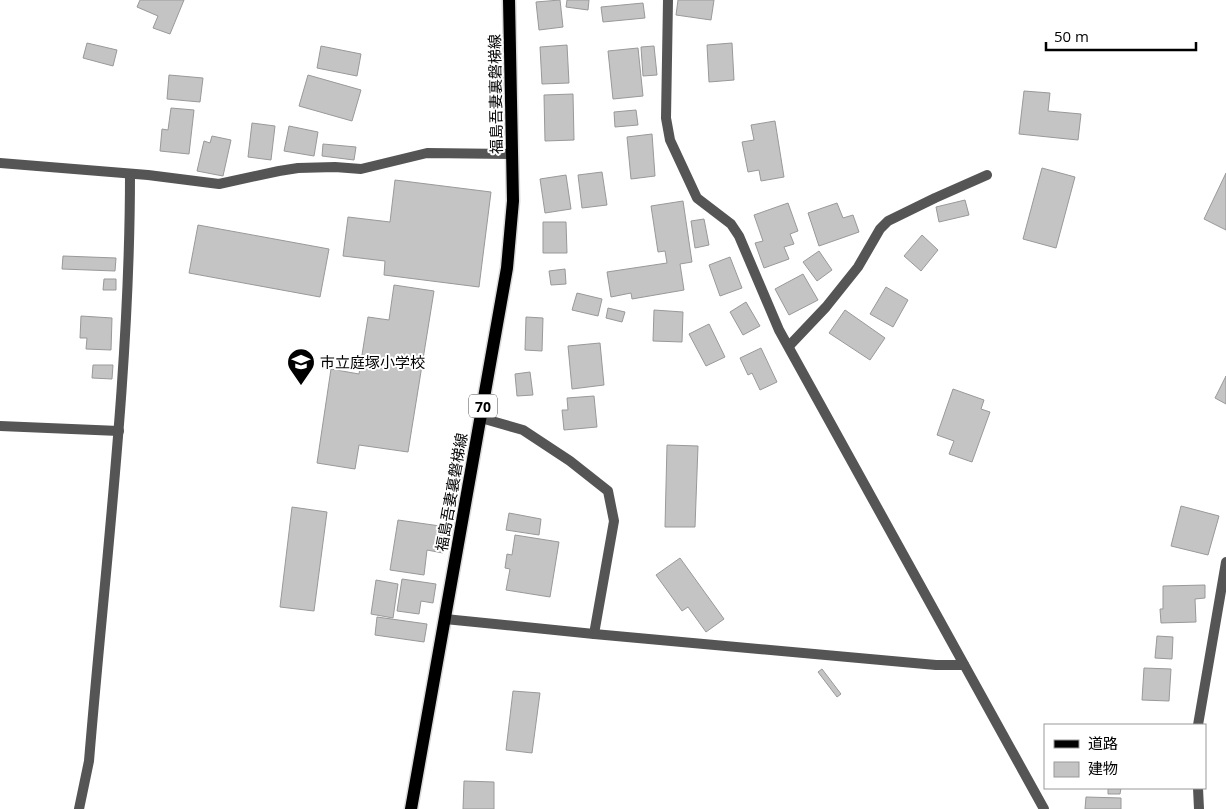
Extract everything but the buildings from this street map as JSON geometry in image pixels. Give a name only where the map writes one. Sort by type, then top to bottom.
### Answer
[{"type":"main road","name":"福島吾妻裏磐梯線","points":[[411,809],[507,268],[513,201],[509,0]]},
{"type":"street","points":[[668,0],[666,109],[670,140],[697,198],[732,224],[740,236],[779,330],[1044,809]]},
{"type":"street","points":[[0,163],[130,174],[218,184],[298,168],[361,168],[428,153],[512,154]]},
{"type":"street","points":[[79,809],[89,761],[119,431],[130,252],[130,174]]},
{"type":"street","points":[[789,346],[826,307],[858,267],[880,229],[888,221],[987,175]]},
{"type":"street","points":[[481,418],[523,430],[570,461],[608,491],[614,521],[594,634]]},
{"type":"street","points":[[0,426],[119,431]]},
{"type":"street","points":[[1198,724],[1226,562]]},
{"type":"street","points":[[445,619],[936,665],[964,665]]},
{"type":"street","points":[[1198,789],[1199,809]]},
{"type":"place","name":"市立庭塚小学校","points":[[301,386]]}]
